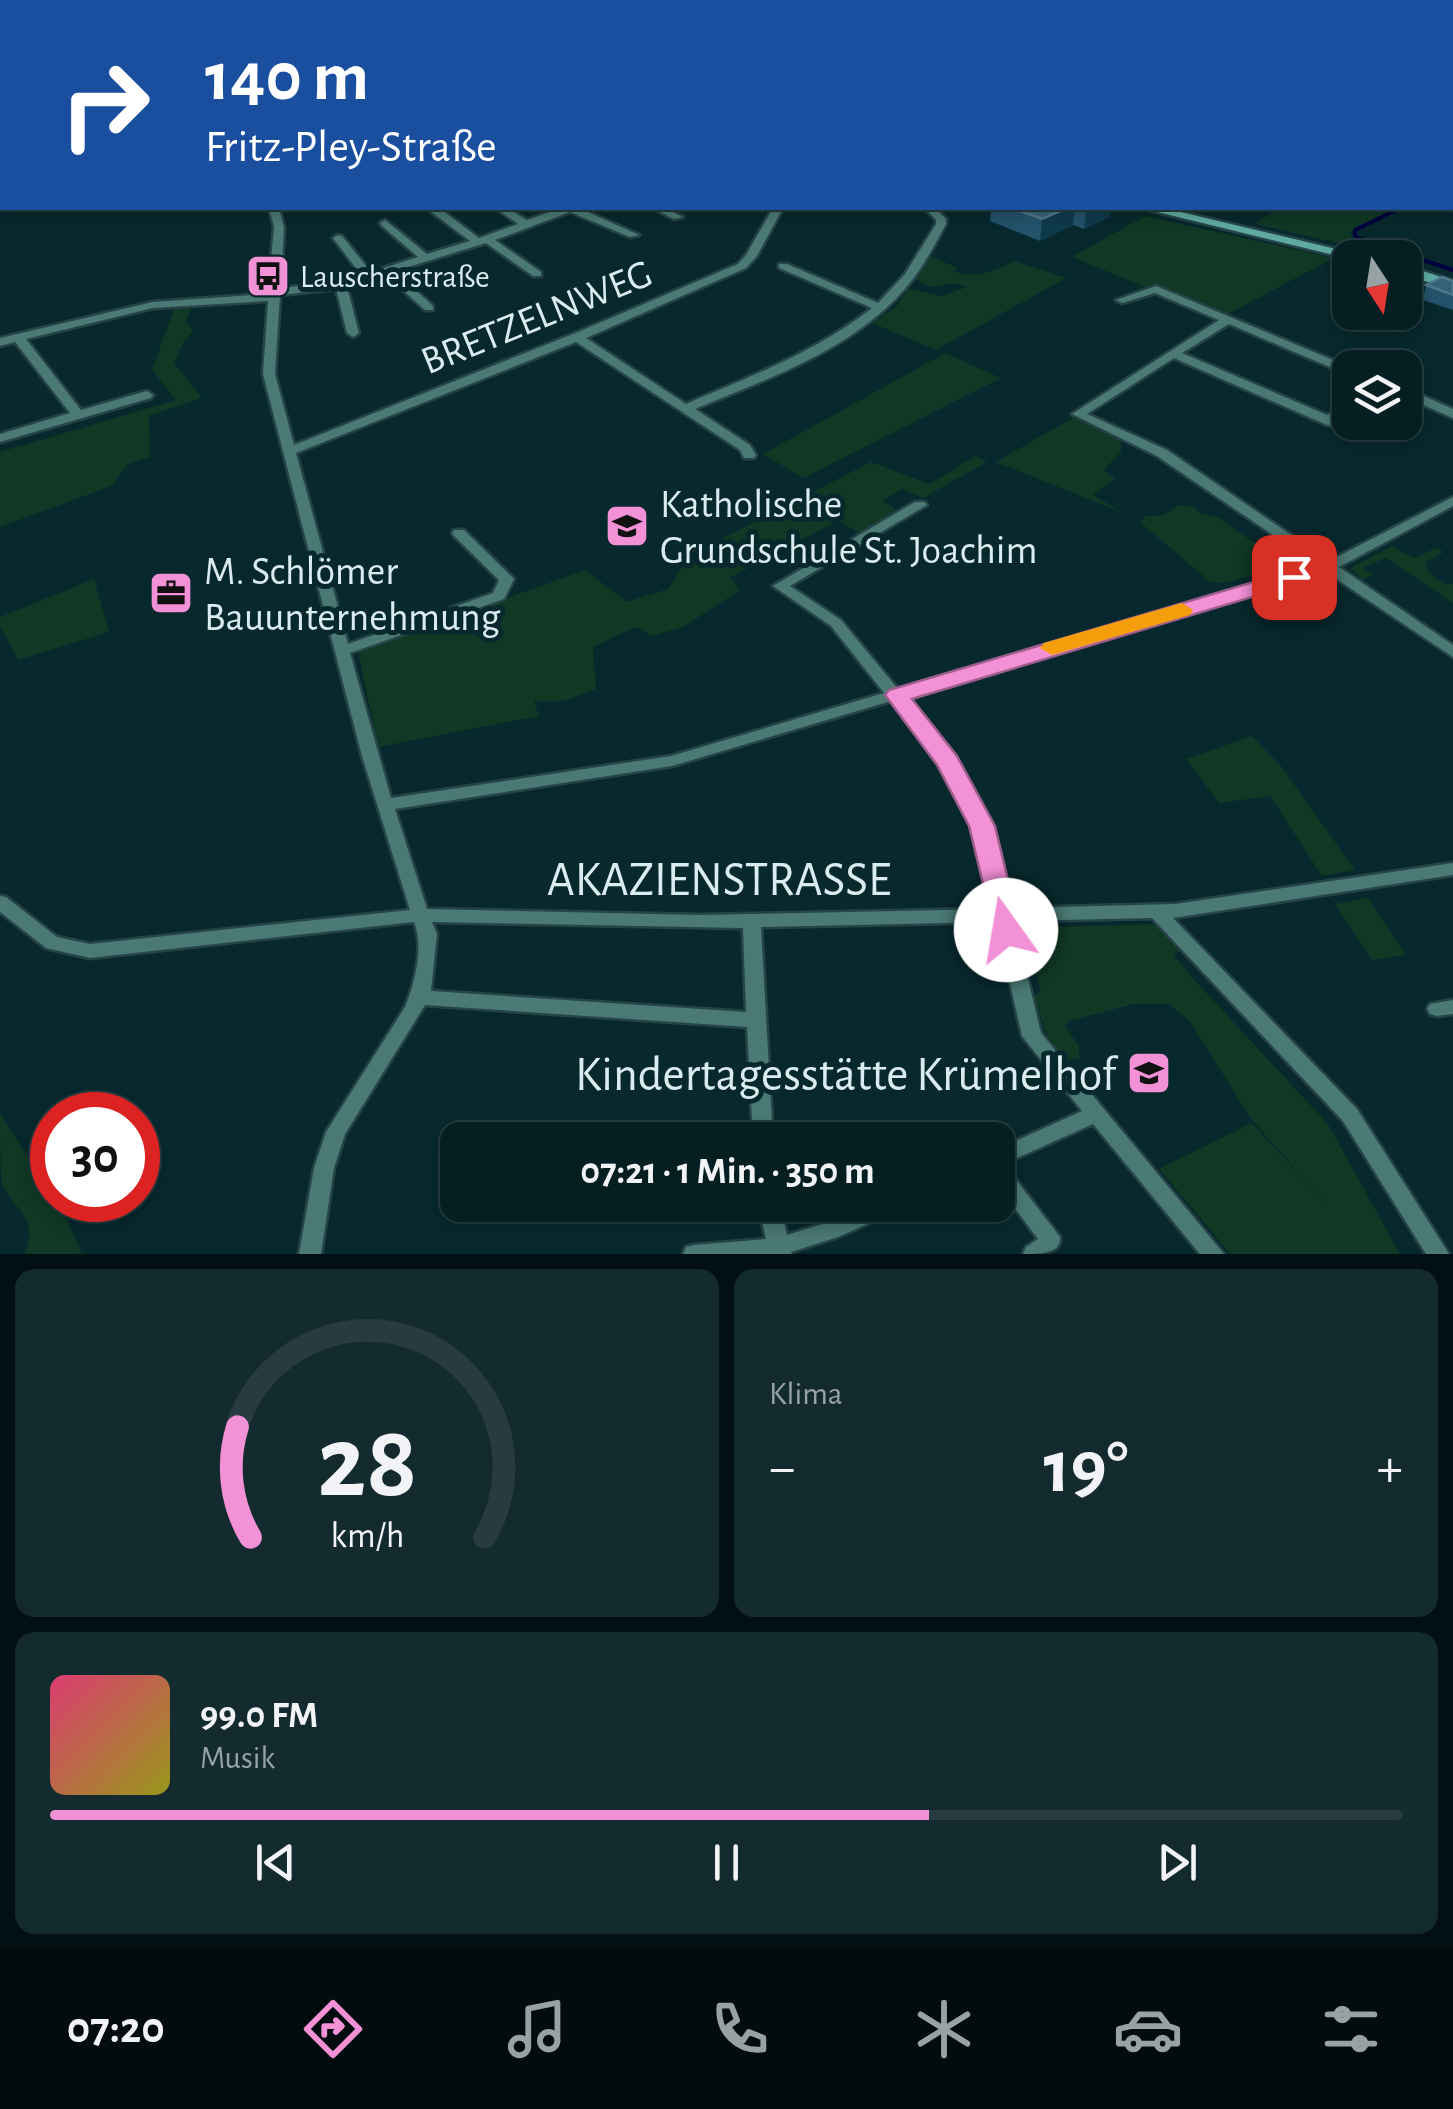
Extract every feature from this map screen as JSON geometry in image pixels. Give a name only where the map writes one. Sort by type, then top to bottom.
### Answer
[{"type":"street","points":[[275,210],[279,227],[269,374],[385,805],[430,945],[420,998],[336,1132],[324,1168],[310,1254]]},
{"type":"street","points":[[436,210],[538,274]]},
{"type":"street","points":[[503,210],[527,225]]},
{"type":"street","points":[[0,342],[153,304],[341,285],[565,210]]},
{"type":"street","points":[[575,210],[634,236]]},
{"type":"street","points":[[661,210],[678,218]]},
{"type":"street","name":"BRETZELNWEG","points":[[290,451],[577,337],[742,266],[752,256],[777,210]]},
{"type":"street","points":[[684,409],[840,336],[879,308],[904,283],[940,224],[941,219],[932,210]]},
{"type":"street","points":[[1157,210],[1332,250]]},
{"type":"street","points":[[385,224],[424,256]]},
{"type":"street","points":[[338,238],[368,276]]},
{"type":"street","points":[[783,266],[879,308]]},
{"type":"street","points":[[386,269],[429,308]]},
{"type":"street","points":[[1422,275],[1453,286]]},
{"type":"street","points":[[341,285],[353,333]]},
{"type":"street","points":[[1122,300],[1156,289],[1332,364]]},
{"type":"street","points":[[1225,321],[1078,414],[1162,452],[1453,652]]},
{"type":"street","points":[[577,337],[749,454]]},
{"type":"street","points":[[20,340],[78,415]]},
{"type":"street","points":[[1174,354],[1327,420]]},
{"type":"street","points":[[0,438],[147,395]]},
{"type":"street","points":[[1422,400],[1453,414]]},
{"type":"street","points":[[385,805],[645,767],[1330,566],[1453,501]]},
{"type":"street","points":[[920,505],[774,583],[836,623],[948,762],[982,826],[1032,1036],[1213,1254]]},
{"type":"street","points":[[344,650],[499,596],[507,579],[459,533]]},
{"type":"street","name":"AKAZIENSTRASSE","points":[[0,902],[52,942],[90,951],[420,915],[752,922],[1157,912],[1241,904],[1453,870]]},
{"type":"street","points":[[1157,912],[1350,1115],[1438,1254]]},
{"type":"street","points":[[752,922],[761,1122]]},
{"type":"street","points":[[420,998],[754,1020]]},
{"type":"street","points":[[1015,1150],[1096,1114]]},
{"type":"street","points":[[1015,1192],[1049,1237],[1050,1243],[1034,1254]]},
{"type":"street","points":[[773,1222],[779,1250]]},
{"type":"street","points":[[694,1254],[779,1250],[851,1222]]},
{"type":"green space","points":[[1276,210],[1396,210],[1349,232],[1356,240],[1332,241],[1255,224]]},
{"type":"green space","points":[[1145,216],[1332,259],[1220,318],[1072,257]]},
{"type":"green space","points":[[927,255],[958,268],[953,271],[961,274],[984,273],[1014,261],[1066,278],[936,350],[872,323],[896,307],[908,289],[942,296],[967,287],[954,283],[932,287],[912,278]]},
{"type":"green space","points":[[191,308],[185,322],[194,331],[185,339],[174,363],[202,398],[149,416],[150,457],[128,464],[111,486],[0,527],[0,452],[176,400],[152,370],[174,309]]},
{"type":"green space","points":[[945,353],[1001,378],[803,478],[763,454]]},
{"type":"green space","points":[[1078,415],[1121,432],[1121,452],[1104,470],[1115,478],[1093,495],[1123,513],[996,462]]},
{"type":"green space","points":[[976,456],[987,462],[923,498],[902,489],[883,501],[898,511],[860,533],[838,521],[731,577],[739,591],[683,627],[652,636],[636,627],[593,647],[596,689],[564,701],[534,701],[539,716],[378,747],[358,652],[585,570],[627,602],[668,589],[690,555],[871,462],[929,484]]},
{"type":"green space","points":[[1179,505],[1219,518],[1275,557],[1290,554],[1298,564],[1223,583],[1210,582],[1141,523],[1146,516],[1164,515]]},
{"type":"green space","points":[[1392,546],[1414,558],[1436,548],[1444,552],[1426,562],[1428,572],[1446,585],[1453,583],[1453,603],[1386,558],[1363,568],[1373,575],[1363,580],[1350,568]]},
{"type":"green space","points":[[94,579],[109,632],[18,660],[0,626],[0,617]]},
{"type":"green space","points":[[1252,736],[1281,766],[1355,870],[1322,876],[1270,796],[1219,803],[1186,759]]},
{"type":"green space","points":[[1368,898],[1406,955],[1372,960],[1335,904]]},
{"type":"green space","points":[[1158,924],[1184,950],[1173,954],[1189,974],[1328,1124],[1400,1254],[1230,1254],[1159,1169],[1252,1123],[1331,1209],[1251,1119],[1189,1020],[1168,1004],[1134,1004],[1069,1021],[1065,1026],[1079,1046],[1079,1059],[1064,1059],[1047,1035],[1032,996],[1041,992],[1033,959],[1022,957],[1018,928]]},
{"type":"green space","points":[[0,1113],[30,1161],[30,1222],[68,1222],[82,1254],[24,1254],[30,1231],[28,1223],[2,1184]]},
{"type":"building","points":[[1017,210],[1062,210],[1042,219]]},
{"type":"building","points":[[1442,277],[1453,281],[1453,295],[1426,285]]},
{"type":"waterway","points":[[1393,210],[1355,230],[1355,237],[1453,270]]},
{"type":"slow traffic","points":[[1052,648],[1182,610]]},
{"type":"place","name":"Lauscherstraße","points":[[268,276]]},
{"type":"place","name":"Katholische Grundschule St. Joachim","points":[[627,526]]},
{"type":"place","name":"M. Schlömer Bauunternehmung","points":[[171,593]]},
{"type":"place","name":"Kindertagesstätte Krümelhof","points":[[1149,1073]]},
{"type":"route","points":[[1006,930],[982,826],[948,762],[897,695],[1294,577]]}]
